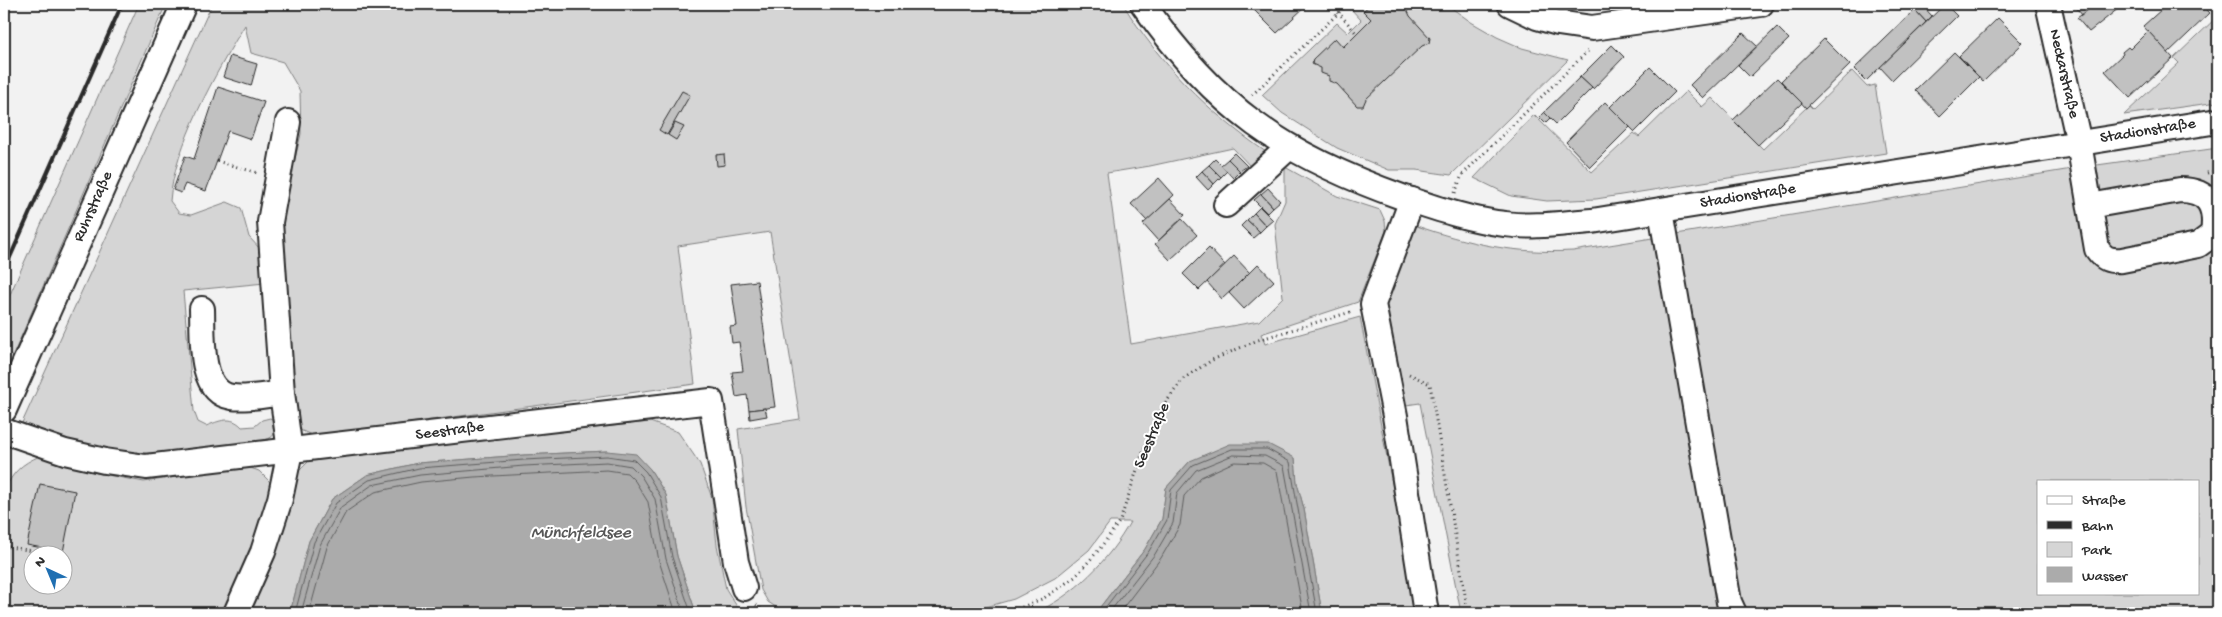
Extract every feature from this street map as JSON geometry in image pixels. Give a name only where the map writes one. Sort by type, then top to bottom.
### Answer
[{"type":"street","name":"Ruhrstraße","points":[[4,410],[184,4]]},
{"type":"street","name":"Stadionstraße","points":[[1143,4],[1164,34],[1205,82],[1236,110],[1288,148],[1356,180],[1412,200],[1447,211],[1504,224],[1528,226],[1592,222],[2218,121]]},
{"type":"street","points":[[1510,4],[1537,17],[1558,23],[1592,28],[1761,4]]},
{"type":"street","name":"Neckarstraße","points":[[2048,4],[2079,143],[2097,249],[2103,257],[2110,261],[2122,260],[2198,245],[2215,234]]},
{"type":"street","points":[[236,613],[263,552],[280,498],[290,451],[282,393],[270,222],[288,122]]},
{"type":"street","points":[[1226,205],[1288,148]]},
{"type":"street","points":[[2090,206],[2180,190],[2195,190],[2205,196],[2211,204],[2215,234]]},
{"type":"street","points":[[1412,200],[1373,304],[1395,416],[1426,613]]},
{"type":"street","points":[[1661,211],[1729,602],[1734,613]]},
{"type":"street","points":[[202,309],[206,369],[218,391],[231,397],[282,393]]},
{"type":"street","name":"Seestraße","points":[[4,431],[64,452],[105,461],[146,466],[290,451],[711,401],[736,562],[744,588]]},
{"type":"path","points":[[1236,110],[1348,4]]},
{"type":"path","points":[[1338,12],[1357,34]]},
{"type":"path","points":[[1447,211],[1462,175],[1590,50],[1592,28]]},
{"type":"path","points":[[217,161],[278,179]]},
{"type":"path","name":"Seestraße","points":[[1008,613],[1044,598],[1075,576],[1098,551],[1120,521],[1143,452],[1156,420],[1167,401],[1184,379],[1212,360],[1258,340],[1373,304]]},
{"type":"path","points":[[1384,362],[1430,384],[1468,613]]},
{"type":"path","points":[[4,546],[22,549]]},
{"type":"green space","points":[[139,4],[166,4],[4,376],[4,308]]},
{"type":"green space","points":[[212,4],[1123,4],[1153,47],[1187,86],[1225,121],[1266,152],[1250,166],[1233,148],[1150,166],[1107,173],[1131,344],[1259,321],[1283,297],[1275,224],[1285,201],[1285,167],[1337,196],[1380,210],[1385,221],[1386,231],[1358,302],[1261,334],[1265,344],[1360,317],[1417,613],[1322,613],[1304,509],[1297,483],[1295,458],[1190,461],[1166,488],[1162,519],[1145,549],[1097,611],[1092,613],[1034,613],[1063,597],[1089,575],[1112,550],[1130,522],[1110,522],[1089,550],[1055,578],[1014,599],[965,613],[785,613],[768,602],[761,590],[746,507],[738,429],[800,419],[770,232],[678,246],[695,384],[314,436],[300,430],[295,417],[279,241],[287,191],[301,134],[300,91],[283,62],[251,53],[245,25],[198,110],[179,157],[170,201],[179,213],[191,215],[227,202],[241,208],[249,237],[261,250],[265,283],[183,291],[194,411],[198,422],[206,426],[229,420],[238,423],[242,427],[255,426],[262,420],[270,418],[279,423],[276,432],[270,438],[243,444],[195,450],[128,454],[117,453],[69,440],[22,423]]},
{"type":"green space","points":[[1357,4],[1446,4],[1471,22],[1497,37],[1522,48],[1568,60],[1451,175],[1416,170],[1389,170],[1337,148],[1282,113],[1262,95],[1337,23],[1348,33],[1361,20],[1351,9]]},
{"type":"green space","points":[[2218,16],[2218,102],[2124,115],[2179,63],[2174,58]]},
{"type":"green space","points":[[1852,71],[1867,87],[1875,85],[1886,153],[1596,199],[1547,201],[1511,196],[1474,178],[1534,115],[1592,172],[1634,133],[1639,137],[1686,91],[1702,107],[1712,98],[1763,149],[1809,105],[1813,109]]},
{"type":"green space","points":[[2218,148],[2218,613],[1461,613],[1420,403],[1399,406],[1380,299],[1414,225],[1492,246],[1531,251],[1573,251],[2090,166]]},
{"type":"green space","points":[[650,422],[678,432],[700,464],[712,498],[717,545],[726,589],[741,613],[696,613],[677,556],[666,495],[650,469],[607,451],[418,463],[367,475],[332,499],[309,541],[290,613],[245,613],[298,472],[309,461],[328,456]]},
{"type":"green space","points":[[40,456],[97,473],[144,482],[245,466],[259,471],[270,482],[270,497],[230,613],[4,613],[4,491],[18,469]]},
{"type":"water","points":[[1230,444],[1268,444],[1295,458],[1297,483],[1304,509],[1322,613],[1092,613],[1097,611],[1145,549],[1162,519],[1166,488],[1190,461]]},
{"type":"water","name":"Münchfeldsee","points":[[607,451],[636,454],[650,469],[666,495],[677,556],[696,613],[290,613],[309,541],[332,499],[367,475],[418,463]]},
{"type":"building","points":[[1248,4],[1308,4],[1277,33]]},
{"type":"building","points":[[1371,4],[1400,4],[1402,8],[1406,7],[1410,16],[1430,38],[1429,43],[1422,46],[1366,99],[1363,106],[1357,106],[1337,84],[1329,81],[1329,76],[1321,73],[1321,68],[1312,64],[1313,59],[1335,38],[1343,47],[1371,19],[1363,11]]},
{"type":"building","points":[[1921,4],[1932,16],[1926,22],[1915,10]]},
{"type":"building","points":[[1945,4],[1957,16],[1892,80],[1880,67]]},
{"type":"building","points":[[2078,4],[2096,4],[2082,15],[2075,6]]},
{"type":"building","points":[[2096,4],[2124,4],[2089,32],[2077,18]]},
{"type":"building","points":[[2164,4],[2201,4],[2210,13],[2168,53],[2143,26],[2162,9],[2160,7]]},
{"type":"building","points":[[1915,10],[1926,22],[1866,81],[1854,69]]},
{"type":"building","points":[[1998,18],[2023,43],[1983,82],[1959,56]]},
{"type":"building","points":[[1777,27],[1789,39],[1750,77],[1738,65]]},
{"type":"building","points":[[2148,31],[2173,58],[2130,98],[2105,71],[2123,54],[2122,52],[2128,47],[2130,49]]},
{"type":"building","points":[[1743,33],[1757,46],[1703,98],[1690,85]]},
{"type":"building","points":[[1824,39],[1850,65],[1806,108],[1781,81]]},
{"type":"building","points":[[1612,45],[1624,57],[1593,89],[1580,77]]},
{"type":"building","points":[[1954,52],[1979,77],[1940,116],[1915,90]]},
{"type":"building","points":[[230,56],[257,64],[251,86],[223,77]]},
{"type":"building","points":[[1650,67],[1675,92],[1635,132],[1610,107]]},
{"type":"building","points":[[1580,77],[1592,88],[1556,124],[1544,112]]},
{"type":"building","points":[[1777,78],[1802,103],[1758,145],[1733,120]]},
{"type":"building","points":[[218,87],[264,102],[251,139],[228,131],[206,191],[185,184],[181,193],[173,190],[185,156],[194,159]]},
{"type":"building","points":[[682,91],[690,95],[667,135],[659,130]]},
{"type":"building","points":[[1605,102],[1630,127],[1590,167],[1566,142]]},
{"type":"building","points":[[1544,112],[1550,118],[1545,123],[1539,117]]},
{"type":"building","points":[[675,123],[684,127],[676,140],[668,135]]},
{"type":"building","points":[[1234,153],[1247,166],[1240,171],[1228,159]]},
{"type":"building","points":[[724,154],[725,165],[717,166],[716,155]]},
{"type":"building","points":[[1215,159],[1227,171],[1221,177],[1209,165]]},
{"type":"building","points":[[1228,159],[1240,171],[1233,178],[1221,165]]},
{"type":"building","points":[[1209,165],[1221,177],[1214,184],[1202,171]]},
{"type":"building","points":[[1202,171],[1214,184],[1208,190],[1196,177]]},
{"type":"building","points":[[1159,178],[1174,195],[1147,221],[1131,204]]},
{"type":"building","points":[[1268,188],[1280,201],[1273,207],[1261,194]]},
{"type":"building","points":[[1261,194],[1273,207],[1267,213],[1254,200]]},
{"type":"building","points":[[1170,199],[1185,215],[1158,241],[1143,224]]},
{"type":"building","points":[[1260,207],[1273,220],[1266,226],[1254,213]]},
{"type":"building","points":[[1254,213],[1266,226],[1260,232],[1247,220]]},
{"type":"building","points":[[1182,219],[1197,235],[1170,260],[1155,244]]},
{"type":"building","points":[[1247,220],[1260,232],[1253,238],[1241,226]]},
{"type":"building","points":[[1209,248],[1225,265],[1199,290],[1183,274]]},
{"type":"building","points":[[1234,256],[1250,273],[1222,299],[1207,282]]},
{"type":"building","points":[[1258,264],[1274,281],[1244,309],[1229,293]]},
{"type":"building","points":[[757,281],[775,407],[749,410],[747,395],[736,397],[732,372],[743,371],[739,342],[732,343],[730,327],[737,326],[731,284]]},
{"type":"building","points":[[765,408],[767,416],[750,419],[749,410]]},
{"type":"building","points":[[40,484],[75,491],[65,544],[27,544]]},
{"type":"building","points":[[68,608],[80,611],[79,613],[67,613]]},
{"type":"railway","points":[[4,271],[122,4]]}]
